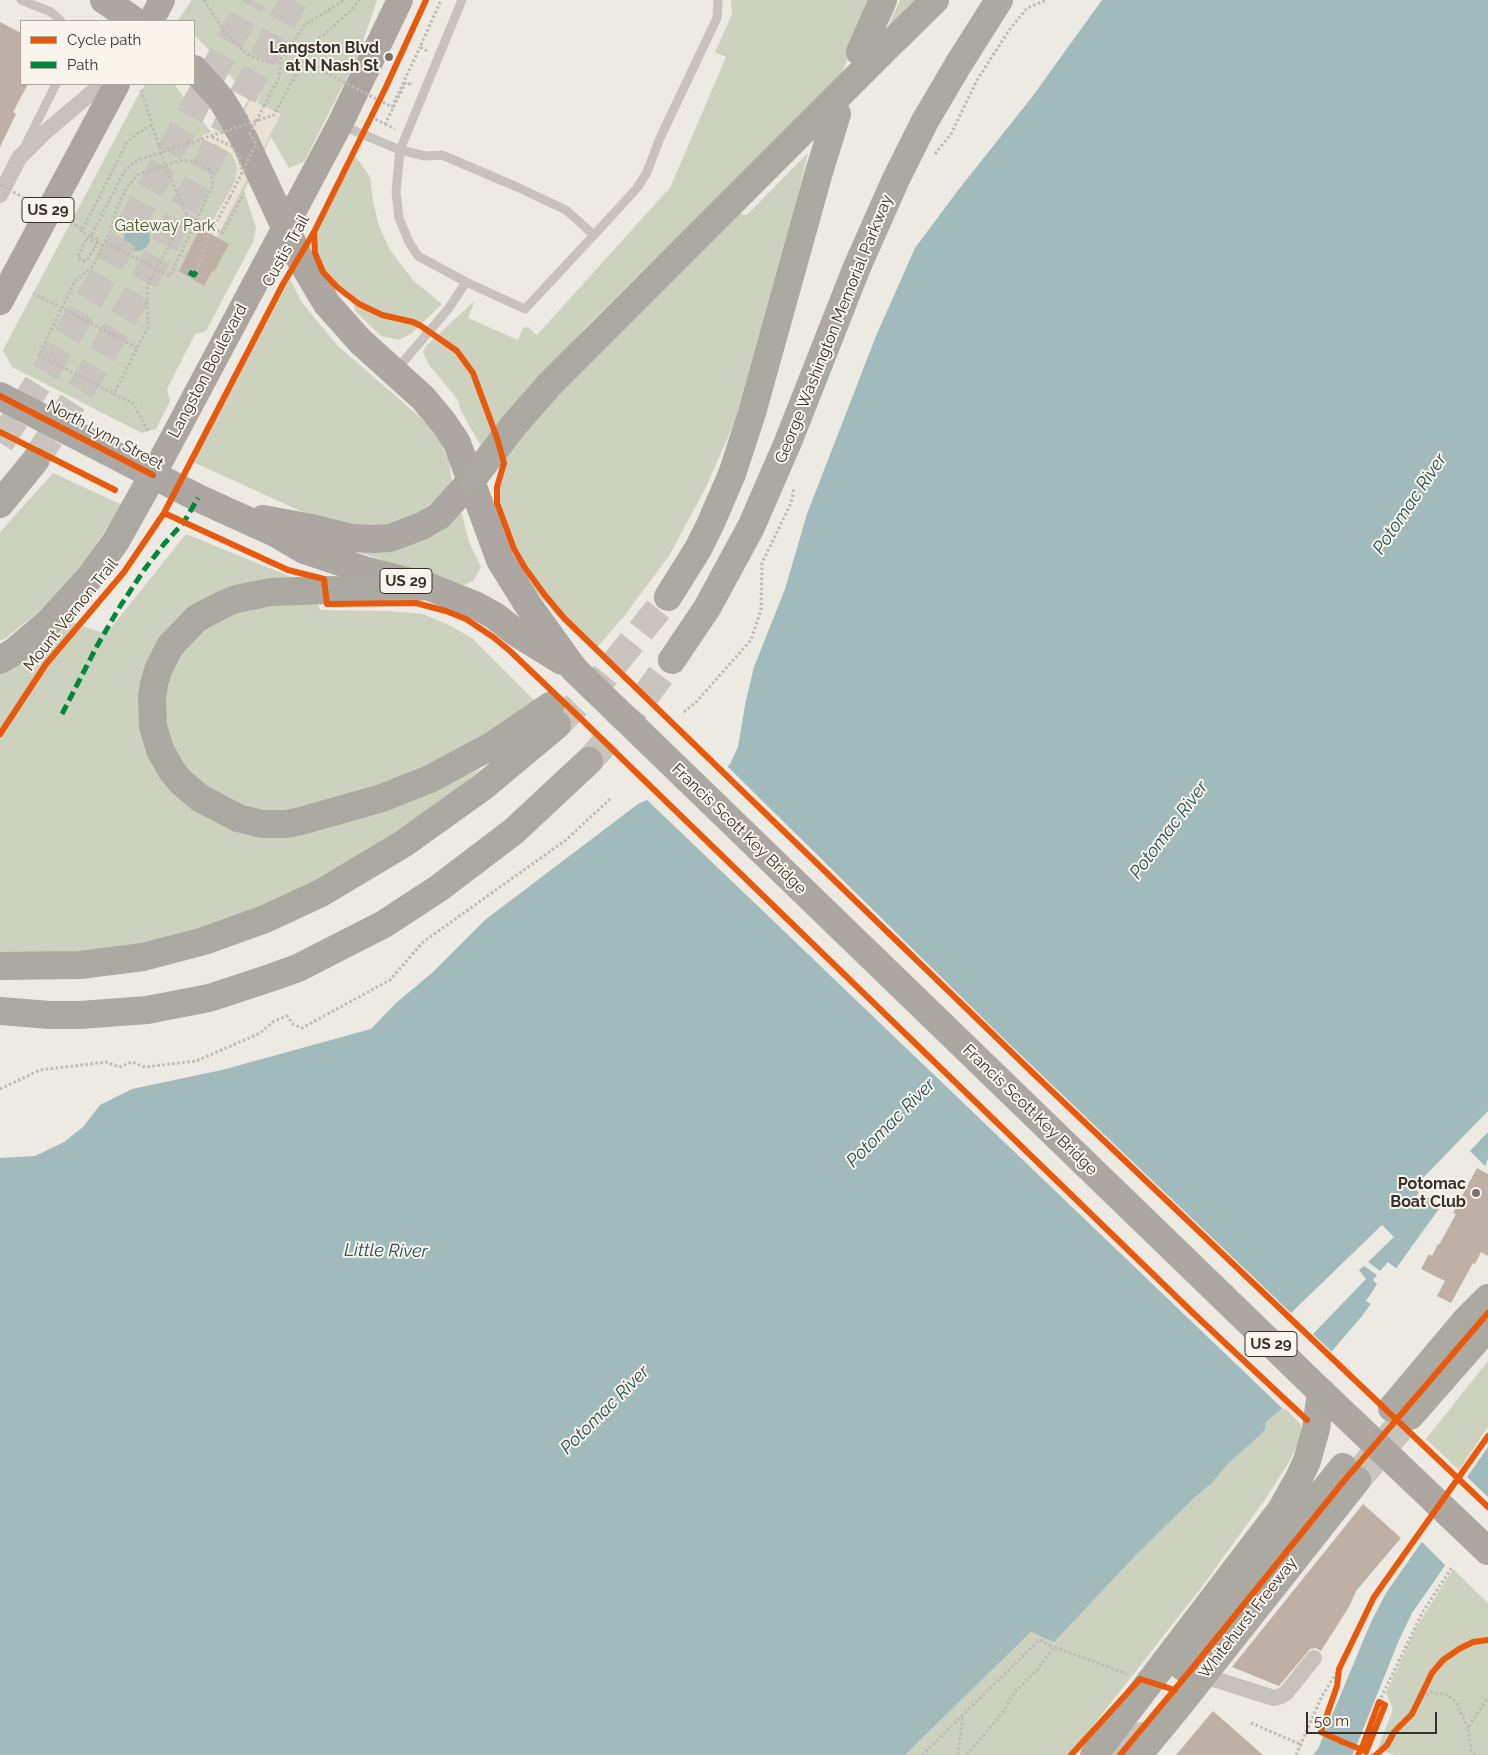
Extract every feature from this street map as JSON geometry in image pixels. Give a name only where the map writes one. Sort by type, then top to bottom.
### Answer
[{"type":"highway","points":[[104,0],[134,20]]},
{"type":"highway","points":[[870,52],[883,0]]},
{"type":"highway","points":[[228,512],[312,528],[352,538],[373,539],[390,538],[422,526],[439,516],[471,481],[514,425],[549,385],[805,129],[870,52],[935,0]]},
{"type":"highway","name":"George Washington Memorial Parkway","points":[[672,660],[691,634],[723,581],[754,520],[788,442],[856,267],[896,179],[949,79],[999,0]]},
{"type":"highway","points":[[195,70],[229,112],[244,139],[285,229]]},
{"type":"highway","points":[[668,597],[698,549],[732,474],[752,413],[837,114]]},
{"type":"highway","name":"US 29","points":[[285,229],[308,275],[327,304],[360,341],[395,371],[444,422],[457,443],[500,560],[518,591],[574,669]]},
{"type":"highway","name":"North Lynn Street","points":[[0,396],[153,475],[275,533],[304,550],[364,570],[427,586],[475,605],[495,616],[515,632],[574,669]]},
{"type":"highway","points":[[0,504],[35,461]]},
{"type":"highway","points":[[0,660],[15,651],[41,629],[90,577],[116,541],[153,475]]},
{"type":"highway","points":[[0,966],[51,967],[143,957],[204,941],[265,919],[321,893],[418,835],[484,786],[554,716],[430,779],[382,798],[286,824],[262,824],[238,818],[200,798],[181,782],[172,771],[156,739],[152,711],[153,690],[158,670],[170,646],[197,618],[236,599],[271,592],[357,591],[427,586]]},
{"type":"highway","name":"Francis Scott Key Bridge","points":[[574,669],[1321,1392],[1488,1551]]},
{"type":"highway","points":[[0,1011],[80,1015],[148,1010],[209,998],[298,968],[384,924],[439,888],[514,831],[589,761]]},
{"type":"highway","points":[[1488,1298],[1466,1320],[1399,1414],[1488,1327]]},
{"type":"highway","points":[[1094,1755],[1281,1510],[1307,1461],[1316,1430],[1321,1392]]},
{"type":"highway","name":"Whitehurst Freeway","points":[[1109,1755],[1207,1638],[1350,1474],[1195,1686],[1138,1755]]},
{"type":"main road","points":[[152,20],[162,0]]},
{"type":"main road","name":"Langston Boulevard","points":[[153,475],[285,229],[351,129],[400,0]]},
{"type":"main road","name":"US 29","points":[[11,287],[129,87]]},
{"type":"street","points":[[0,195],[19,158],[44,133],[101,85]]},
{"type":"street","points":[[1120,1755],[1190,1672],[1343,1482],[1488,1314]]},
{"type":"street","points":[[1190,1672],[1274,1698],[1286,1693],[1314,1658]]},
{"type":"lane","points":[[20,0],[51,12],[60,20]]},
{"type":"lane","points":[[462,0],[400,150],[396,192],[399,218],[409,242],[418,256],[466,282],[525,309],[636,188],[647,172],[660,138],[717,18],[718,0]]},
{"type":"lane","points":[[19,158],[56,85]]},
{"type":"lane","points":[[351,129],[400,150],[425,156],[442,154],[566,210],[594,235]]},
{"type":"lane","points":[[395,371],[449,308],[466,282]]},
{"type":"path","points":[[204,0],[224,31],[247,54],[263,61],[274,62],[281,59]]},
{"type":"path","points":[[197,271],[205,243],[256,144],[250,134],[279,77],[281,59],[304,26],[344,0]]},
{"type":"path","points":[[91,236],[124,172],[132,164],[141,159],[274,115],[314,44],[352,9],[359,0]]},
{"type":"path","points":[[303,61],[392,107],[441,0]]},
{"type":"path","points":[[932,157],[951,134],[977,80],[1010,29],[1027,8],[1047,0]]},
{"type":"path","points":[[420,47],[428,51],[424,59]]},
{"type":"path","points":[[385,124],[406,82],[411,85],[416,76]]},
{"type":"path","points":[[129,87],[152,125],[186,214],[222,233],[244,193]]},
{"type":"path","points":[[351,129],[371,117],[382,96]]},
{"type":"path","points":[[371,117],[395,129]]},
{"type":"path","points":[[103,246],[86,238],[78,258],[83,262],[89,257],[99,240],[81,231],[126,144],[136,134],[152,125]]},
{"type":"path","points":[[211,137],[233,147],[239,158],[242,173]]},
{"type":"path","points":[[105,242],[170,276],[213,185],[211,171],[199,162],[183,160],[139,174],[127,187],[116,210],[110,232],[105,242],[103,246],[92,267],[76,280],[39,355],[133,403],[148,431]]},
{"type":"path","points":[[0,185],[83,229]]},
{"type":"path","points":[[114,394],[148,327],[147,286],[186,214]]},
{"type":"path","points":[[180,267],[189,272]]},
{"type":"path","points":[[11,287],[62,309],[138,348]]},
{"type":"path","points":[[684,712],[697,701],[751,640],[761,610],[762,563],[791,503],[795,481]]},
{"type":"path","points":[[1380,1702],[1422,1613],[1452,1567]]},
{"type":"path","points":[[922,1755],[1040,1640],[1132,1676]]},
{"type":"path","points":[[1366,1752],[1376,1755],[1387,1745],[1394,1732],[1412,1714],[1432,1673],[1443,1660],[1473,1642],[1488,1640]]},
{"type":"path","points":[[967,1755],[1004,1710],[1014,1692],[1038,1669],[1054,1647]]},
{"type":"path","points":[[1296,1755],[1322,1696],[1344,1660]]},
{"type":"path","points":[[1337,1686],[1339,1669]]},
{"type":"path","points":[[1420,1700],[1430,1692],[1448,1695],[1456,1702],[1468,1728],[1471,1750],[1475,1755]]},
{"type":"path","points":[[1468,1728],[1488,1697]]},
{"type":"path","points":[[958,1755],[963,1715]]},
{"type":"path","points":[[1251,1723],[1300,1744]]},
{"type":"green space","name":"Gateway Park","points":[[192,0],[377,0],[358,56],[304,162],[289,168],[271,137],[244,191],[256,228],[253,242],[206,331],[195,334],[167,389],[170,401],[156,429],[142,433],[12,367],[3,350],[145,85],[175,85],[211,132],[236,121],[248,100],[211,52],[195,36],[195,20],[178,20]]},
{"type":"green space","points":[[731,0],[872,0],[838,82],[788,128],[586,327],[481,446],[461,411],[458,400],[429,365],[423,352],[426,346],[472,303],[474,303],[468,318],[518,340],[523,328],[528,327],[537,335],[670,188],[726,57],[715,52],[732,14]]},
{"type":"green space","points":[[900,0],[918,0],[886,31]]},
{"type":"green space","points":[[808,153],[774,297],[735,421],[705,489],[669,556],[625,615],[594,651],[561,620],[535,591],[519,569],[509,532],[497,503],[497,487],[510,448],[559,390],[735,212],[747,215]]},
{"type":"green space","points":[[351,156],[357,158],[370,177],[379,226],[390,250],[415,282],[442,304],[411,334],[399,340],[381,336],[356,312],[351,298],[323,272],[315,253],[314,232]]},
{"type":"green space","points":[[290,279],[302,303],[338,346],[427,424],[440,443],[449,461],[452,481],[436,500],[416,514],[381,529],[318,519],[193,462]]},
{"type":"green space","points":[[53,473],[122,505],[84,562],[48,604],[0,641],[0,532]]},
{"type":"green space","points":[[458,511],[462,514],[469,542],[481,567],[474,580],[465,585],[348,549],[395,550],[437,534],[455,518]]},
{"type":"green space","points":[[186,534],[306,583],[192,615],[148,710],[208,812],[385,808],[481,769],[422,819],[317,884],[209,928],[122,950],[0,954],[0,672],[33,655],[69,621],[106,634]]},
{"type":"green space","points":[[318,601],[320,610],[388,611],[423,614],[449,625],[472,638],[539,705],[379,793],[278,817],[209,796],[177,759],[161,717],[164,687],[175,656],[198,630],[247,606]]},
{"type":"green space","points":[[1488,1361],[1488,1427],[1459,1470],[1426,1439]]},
{"type":"green space","points":[[1284,1407],[1301,1425],[1297,1446],[1288,1464],[1266,1498],[1201,1588],[1070,1755],[905,1755],[1031,1632],[1054,1641],[1136,1555],[1265,1430],[1266,1422]]},
{"type":"green space","points":[[1453,1569],[1488,1603],[1488,1755],[1394,1755],[1378,1748],[1393,1709],[1386,1693],[1415,1629]]},
{"type":"shaded area","points":[[257,80],[264,83],[259,92],[261,93],[257,103],[281,114],[216,239],[206,233],[235,181],[237,168],[232,154],[215,144],[204,144],[202,135],[239,123]]},
{"type":"water","points":[[1102,0],[1488,0],[1488,1159],[1485,1166],[1479,1171],[1471,1171],[1451,1192],[1362,1316],[1284,1407],[1266,1422],[1265,1430],[1136,1555],[1054,1642],[1031,1632],[905,1755],[0,1755],[0,1158],[35,1156],[64,1142],[83,1127],[100,1105],[132,1089],[222,1070],[371,1029],[396,1003],[432,973],[485,920],[638,804],[662,793],[716,777],[730,764],[738,747],[754,667],[785,589],[807,514],[876,336],[915,248],[1032,97]]},
{"type":"water","points":[[137,225],[146,229],[150,238],[146,247],[137,251],[128,247],[124,238],[128,229]]},
{"type":"water","points":[[1488,1447],[1488,1504],[1412,1613],[1399,1640],[1354,1752],[1352,1755],[1313,1755],[1318,1749],[1371,1622],[1386,1593]]},
{"type":"pier","points":[[726,765],[1001,1036],[1291,1313],[1382,1225],[1394,1237],[1368,1262],[1380,1271],[1388,1262],[1397,1269],[1371,1304],[1366,1301],[1377,1284],[1373,1280],[1377,1275],[1364,1266],[1359,1270],[1366,1279],[1313,1334],[1333,1353],[1284,1410],[645,798],[662,791],[688,787],[714,775]]},
{"type":"pier","points":[[1488,1111],[1488,1132],[1470,1151],[1485,1166],[1477,1174],[1472,1174],[1453,1193],[1442,1209],[1429,1197],[1426,1199],[1422,1196],[1413,1206],[1410,1203],[1419,1193],[1414,1187]]},
{"type":"pier","points":[[1465,1475],[1488,1497],[1488,1508],[1447,1567],[1420,1540]]},
{"type":"building","points":[[0,22],[20,32],[20,85],[27,85],[13,112],[16,114],[0,147]]},
{"type":"building","points":[[200,228],[229,244],[204,286],[179,271]]},
{"type":"building","points":[[1477,1168],[1488,1174],[1488,1256],[1481,1252],[1451,1303],[1437,1296],[1445,1281],[1421,1269],[1429,1254],[1432,1256],[1439,1245],[1456,1214],[1453,1213]]},
{"type":"building","points":[[1363,1504],[1401,1538],[1356,1591],[1350,1605],[1321,1651],[1316,1648],[1310,1649],[1279,1686],[1232,1667]]},
{"type":"building","points":[[1213,1711],[1263,1755],[1176,1755]]},
{"type":"tunnel","points":[[0,443],[109,266],[252,0]]},
{"type":"tunnel","points":[[35,461],[88,378],[142,286],[294,0]]},
{"type":"tunnel","points":[[557,725],[602,679],[668,597]]},
{"type":"tunnel","points":[[589,761],[634,711],[672,660]]},
{"type":"tunnel","points":[[1357,1480],[1406,1421]]},
{"type":"marked path","points":[[189,272],[194,275],[197,271]]},
{"type":"marked path","points":[[62,714],[119,608],[144,570],[184,522],[198,498]]},
{"type":"cycle path","name":"Custis Trail","points":[[0,734],[46,664],[124,572],[164,513],[283,284],[314,232],[385,89],[426,0]]},
{"type":"cycle path","name":"Custis Trail","points":[[314,232],[315,253],[323,272],[337,287],[359,304],[382,315],[413,322],[421,326],[457,351],[473,373],[497,438],[504,463],[497,487],[497,503],[514,549],[525,568],[564,618],[1035,1075],[1488,1507]]},
{"type":"cycle path","points":[[0,396],[153,475]]},
{"type":"cycle path","points":[[0,432],[115,490]]},
{"type":"cycle path","points":[[164,513],[288,570],[324,579],[327,604],[416,603],[446,611],[466,619],[493,637],[576,714],[1192,1312],[1307,1420]]},
{"type":"cycle path","points":[[1120,1755],[1343,1482],[1488,1313]]},
{"type":"cycle path","points":[[1358,1755],[1363,1745],[1379,1702],[1385,1705],[1366,1752],[1365,1751],[1343,1742],[1321,1732],[1337,1686],[1339,1669],[1374,1597],[1488,1436]]},
{"type":"cycle path","points":[[1376,1755],[1387,1745],[1394,1732],[1412,1714],[1432,1673],[1443,1660],[1473,1642],[1488,1640]]},
{"type":"cycle path","points":[[1071,1755],[1140,1679],[1175,1690]]},
{"type":"place","name":"Langston Blvd at N Nash St","points":[[389,57]]},
{"type":"place","name":"Potomac Boat Club","points":[[1476,1193]]},
{"type":"water label","name":"Potomac River","points":[[1410,504]]},
{"type":"water label","name":"Potomac River","points":[[1169,830]]},
{"type":"water label","name":"Potomac River","points":[[891,1123]]},
{"type":"water label","name":"Little River","points":[[386,1251]]},
{"type":"water label","name":"Potomac River","points":[[605,1410]]}]
